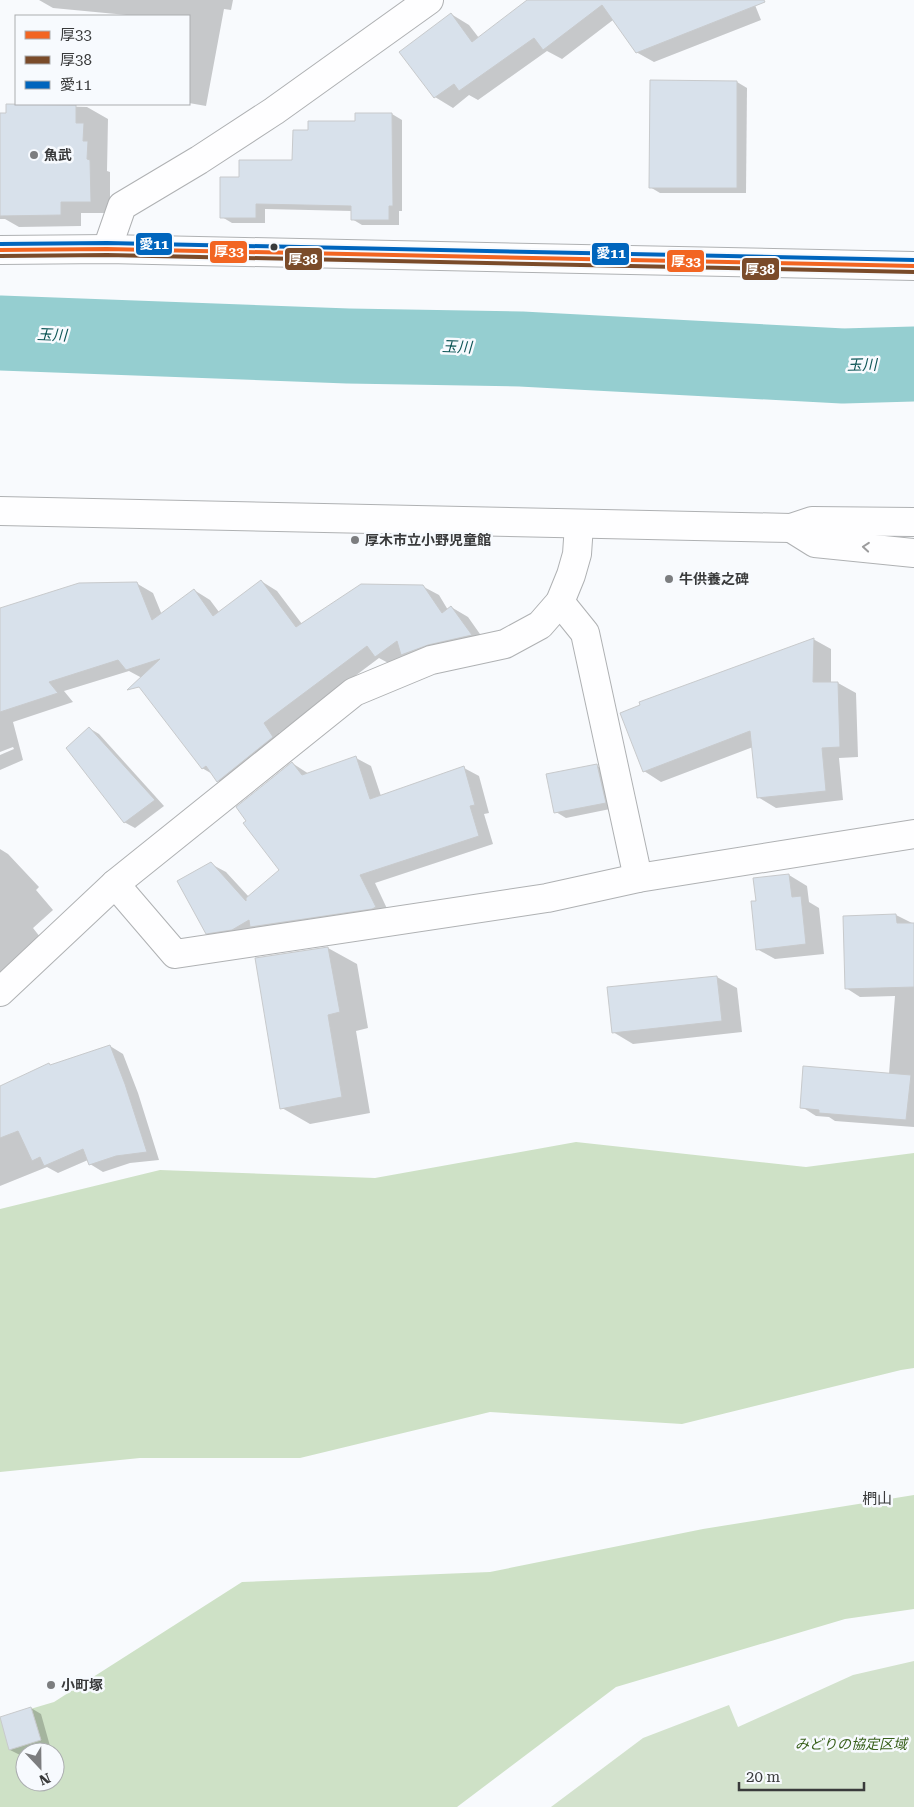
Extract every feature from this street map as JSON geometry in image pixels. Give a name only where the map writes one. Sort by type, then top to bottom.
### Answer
[{"type":"street","points":[[107,249],[122,206],[199,160],[274,111],[429,0]]},
{"type":"street","points":[[0,250],[107,249],[914,266]]},
{"type":"street","points":[[0,511],[579,525],[791,528],[812,521],[914,522]]},
{"type":"street","points":[[0,992],[115,884],[354,692],[431,660],[505,644],[540,625],[560,602],[571,574],[577,554],[579,525]]},
{"type":"street","points":[[791,528],[815,542],[914,552]]},
{"type":"street","points":[[560,602],[585,633],[638,878]]},
{"type":"street","points":[[115,884],[175,954],[547,898],[638,878],[914,834]]},
{"type":"green space","points":[[576,1142],[806,1167],[914,1153],[914,1368],[682,1424],[490,1412],[300,1458],[140,1458],[0,1472],[0,1209],[160,1170],[375,1178]]},
{"type":"green space","points":[[914,1495],[914,1609],[845,1619],[616,1687],[457,1807],[0,1807],[0,1718],[54,1702],[242,1582],[490,1572],[703,1529]]},
{"type":"green space","name":"みどりの協定区域","points":[[914,1661],[914,1807],[551,1807],[643,1738],[729,1705],[738,1727],[853,1675]]},
{"type":"building","points":[[527,0],[764,0],[765,2],[636,53],[602,5],[543,50],[534,38],[459,91],[454,84],[434,98],[399,52],[451,13],[472,42]]},
{"type":"building","points":[[650,80],[737,81],[737,188],[649,188]]},
{"type":"building","points":[[6,104],[76,105],[76,123],[84,123],[83,141],[88,141],[87,159],[90,160],[91,202],[61,202],[61,215],[0,216],[0,113],[6,113]]},
{"type":"building","points":[[355,113],[392,113],[393,206],[389,206],[389,220],[351,220],[351,206],[256,204],[256,218],[220,218],[220,177],[239,177],[239,160],[292,160],[293,130],[308,130],[308,121],[355,121]]},
{"type":"building","points":[[261,580],[296,627],[361,584],[423,585],[442,613],[451,606],[472,635],[428,645],[401,655],[397,641],[375,657],[367,646],[264,723],[273,737],[217,782],[206,766],[202,769],[139,687],[127,690],[160,659],[126,670],[118,660],[49,682],[58,693],[0,712],[0,608],[79,583],[137,582],[152,620],[194,589],[213,616]]},
{"type":"building","points":[[814,638],[813,682],[838,682],[840,747],[822,748],[826,791],[757,798],[750,731],[643,772],[620,713],[640,705],[639,702]]},
{"type":"building","points":[[89,727],[155,800],[124,823],[66,748]]},
{"type":"building","points":[[356,756],[370,799],[464,766],[475,805],[470,806],[479,836],[360,875],[376,907],[372,909],[250,927],[249,920],[232,930],[206,934],[177,881],[211,862],[246,901],[246,898],[279,870],[243,823],[246,821],[236,807],[292,762],[302,775]]},
{"type":"building","points":[[597,764],[606,803],[554,813],[546,774]]},
{"type":"building","points":[[789,874],[792,897],[801,896],[806,944],[756,950],[751,901],[756,901],[753,878]]},
{"type":"building","points":[[896,914],[897,923],[914,923],[914,987],[845,989],[843,916]]},
{"type":"building","points":[[328,947],[340,1012],[328,1015],[342,1097],[280,1109],[255,958]]},
{"type":"building","points":[[717,976],[722,1021],[612,1033],[607,987]]},
{"type":"building","points":[[110,1045],[147,1152],[116,1156],[89,1165],[83,1149],[44,1166],[40,1157],[32,1161],[18,1131],[0,1138],[0,1086],[49,1063],[50,1065]]},
{"type":"building","points":[[803,1066],[911,1075],[906,1120],[819,1113],[819,1110],[800,1108]]},
{"type":"building","points":[[31,1707],[41,1740],[35,1742],[15,1742],[15,1748],[9,1750],[0,1717]]},
{"type":"waterway","name":"玉川","points":[[0,333],[348,346],[521,349],[843,366],[914,364]]},
{"type":"transit line","name":"愛11","points":[[0,244],[107,243],[914,260]]},
{"type":"transit line","name":"厚33","points":[[0,250],[107,249],[914,266]]},
{"type":"transit line","name":"厚38","points":[[0,256],[107,255],[914,272]]},
{"type":"place","name":"魚武","points":[[34,155]]},
{"type":"place","name":"厚木市立小野児童館","points":[[355,540]]},
{"type":"place","name":"牛供養之碑","points":[[669,579]]},
{"type":"place","name":"小町塚","points":[[51,1685]]},
{"type":"district","name":"椚山","points":[[877,1499]]}]
